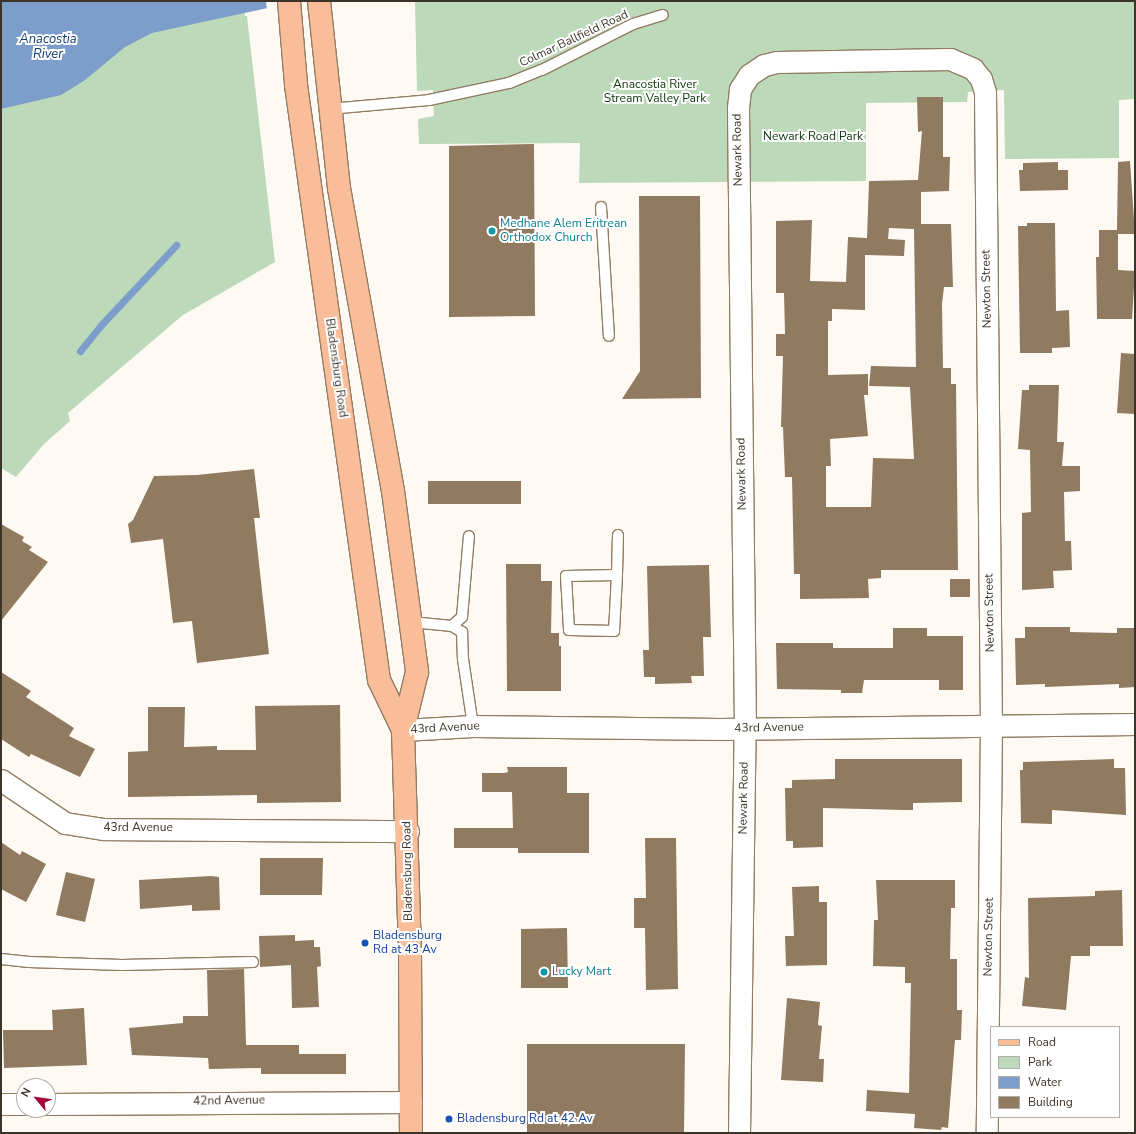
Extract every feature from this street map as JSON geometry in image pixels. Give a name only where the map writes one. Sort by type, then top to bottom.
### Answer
[{"type":"main road","name":"Bladensburg Road","points":[[289,1],[296,85],[379,680],[403,730]]},
{"type":"main road","name":"Bladensburg Road","points":[[319,1],[329,109],[348,245],[393,491],[417,672],[403,730],[408,831],[411,1133]]},
{"type":"street","name":"Newark Road","points":[[739,1133],[745,728],[738,108],[740,89],[749,75],[764,65],[777,62],[950,59],[973,69],[981,79],[985,92]]},
{"type":"street","name":"Newton Street","points":[[985,92],[991,725],[987,1133]]},
{"type":"street","name":"43rd Avenue","points":[[403,730],[473,726],[745,728],[1135,724]]},
{"type":"street","name":"43rd Avenue","points":[[1,780],[65,823],[104,829],[408,831]]},
{"type":"street","name":"42nd Avenue","points":[[56,1104],[410,1102]]},
{"type":"street","points":[[1,1104],[16,1104]]},
{"type":"lane","name":"Colmar Ballfield Road","points":[[329,109],[429,100],[510,83],[542,70],[633,24],[663,14]]},
{"type":"lane","points":[[601,207],[609,336]]},
{"type":"lane","points":[[616,575],[566,576],[569,630],[614,630],[618,535]]},
{"type":"lane","points":[[452,626],[462,617],[469,536]]},
{"type":"lane","points":[[411,622],[452,626],[462,632],[463,659],[473,726]]},
{"type":"lane","points":[[1,959],[29,962],[122,965],[253,962]]},
{"type":"green space","points":[[1,1],[243,1],[245,16],[247,16],[275,262],[183,315],[68,413],[70,421],[44,444],[16,477],[1,468]]},
{"type":"green space","name":"Anacostia River Stream Valley Park","points":[[415,1],[1135,1],[1135,99],[1119,100],[1119,158],[1005,159],[1004,90],[968,92],[967,102],[866,103],[866,181],[579,183],[580,143],[419,144],[418,119],[434,116],[433,90],[417,91]]},
{"type":"water","name":"Anacostia River","points":[[1,1],[300,1],[152,33],[125,47],[85,80],[61,95],[1,109]]},
{"type":"pier","points":[[266,1],[302,1],[267,11]]},
{"type":"building","points":[[917,97],[943,97],[943,157],[950,157],[949,191],[921,192],[921,224],[951,224],[953,287],[944,287],[942,304],[943,368],[951,368],[951,384],[956,384],[958,570],[881,570],[881,578],[868,579],[869,598],[800,599],[800,574],[794,574],[792,477],[785,477],[783,427],[781,427],[783,356],[776,356],[776,334],[785,334],[784,293],[776,293],[776,221],[812,220],[810,281],[846,282],[848,237],[867,238],[869,181],[918,180],[922,131],[918,132]],"holes":[[[889,228],[914,229],[916,367],[871,366],[869,386],[910,387],[914,459],[873,458],[871,507],[826,507],[826,466],[831,466],[830,439],[868,436],[864,395],[868,395],[868,374],[828,375],[828,321],[832,321],[832,309],[865,310],[865,255],[904,256],[905,240],[888,239]]]},
{"type":"building","name":"Medhane Alem Eritrean Orthodox Church","points":[[534,144],[535,316],[449,317],[449,146]]},
{"type":"building","points":[[1130,161],[1135,234],[1118,234],[1118,270],[1135,271],[1132,319],[1097,319],[1096,257],[1099,257],[1099,230],[1117,230],[1118,162]]},
{"type":"building","points":[[1058,162],[1058,170],[1068,170],[1068,190],[1020,191],[1019,170],[1023,170],[1023,163]]},
{"type":"building","points":[[639,196],[700,196],[701,398],[622,399],[640,371]]},
{"type":"building","points":[[1027,223],[1055,223],[1056,311],[1069,310],[1070,347],[1052,348],[1052,353],[1020,353],[1018,226],[1027,226]]},
{"type":"building","points":[[1121,353],[1135,354],[1135,414],[1117,413]]},
{"type":"building","points":[[1029,385],[1059,385],[1057,442],[1064,442],[1062,466],[1080,466],[1080,491],[1064,492],[1065,541],[1071,541],[1072,570],[1053,571],[1054,588],[1022,590],[1022,513],[1031,512],[1030,450],[1018,449],[1022,390],[1029,390]]},
{"type":"building","points":[[254,469],[260,518],[254,518],[269,654],[197,663],[192,621],[173,623],[163,539],[131,543],[128,524],[133,520],[154,476],[197,475]]},
{"type":"building","points":[[428,481],[521,481],[521,504],[428,504]]},
{"type":"building","points":[[1,524],[24,537],[22,541],[32,547],[29,550],[48,562],[1,621]]},
{"type":"building","points":[[506,564],[541,564],[541,581],[552,581],[551,633],[559,633],[559,646],[561,646],[561,691],[507,691]]},
{"type":"building","points":[[709,565],[711,637],[703,637],[704,676],[691,676],[692,683],[655,684],[655,677],[644,677],[643,650],[649,650],[647,566]]},
{"type":"building","points":[[950,579],[970,579],[970,597],[950,597]]},
{"type":"building","points":[[1025,627],[1070,627],[1070,632],[1117,633],[1117,628],[1135,628],[1135,687],[1119,688],[1119,684],[1045,687],[1045,684],[1016,685],[1015,638],[1025,638]]},
{"type":"building","points":[[893,628],[927,628],[927,636],[963,636],[963,690],[939,690],[939,680],[864,680],[862,693],[841,693],[841,690],[777,689],[776,643],[833,643],[833,648],[893,648]]},
{"type":"building","points":[[1,672],[31,691],[26,697],[74,728],[69,736],[95,749],[80,777],[31,754],[29,757],[1,739]]},
{"type":"building","points":[[340,705],[341,802],[257,803],[257,795],[128,797],[128,752],[148,751],[148,707],[185,707],[184,747],[217,746],[217,750],[256,750],[255,706]]},
{"type":"building","points":[[835,759],[962,759],[962,802],[913,803],[913,810],[823,808],[823,847],[793,848],[793,841],[786,841],[785,788],[792,788],[792,780],[835,779]]},
{"type":"building","points":[[1114,759],[1114,768],[1125,768],[1126,815],[1052,810],[1052,824],[1021,823],[1020,770],[1023,770],[1023,762]]},
{"type":"building","points":[[507,767],[567,767],[567,793],[589,793],[589,853],[518,853],[518,848],[454,848],[454,828],[513,828],[512,792],[482,792],[482,773],[504,773],[508,772]]},
{"type":"building","points":[[645,838],[676,838],[678,989],[646,990],[645,928],[634,928],[634,898],[646,898]]},
{"type":"building","points":[[1,842],[20,855],[22,851],[46,864],[26,902],[1,889]]},
{"type":"building","points":[[260,858],[323,858],[322,895],[260,895]]},
{"type":"building","points":[[66,872],[95,879],[85,922],[56,915]]},
{"type":"building","points":[[211,876],[219,877],[220,910],[192,911],[192,905],[140,909],[139,880]]},
{"type":"building","points":[[876,880],[955,880],[955,908],[951,908],[950,959],[957,959],[957,1010],[962,1010],[961,1040],[955,1040],[948,1128],[942,1127],[941,1130],[914,1128],[915,1114],[866,1111],[867,1090],[909,1093],[911,983],[905,983],[905,967],[873,966],[874,920],[878,920]]},
{"type":"building","points":[[819,886],[819,902],[827,902],[827,965],[786,966],[785,936],[794,936],[792,887]]},
{"type":"building","points":[[1122,890],[1123,946],[1090,946],[1090,956],[1071,956],[1066,1010],[1022,1006],[1025,977],[1029,978],[1028,898],[1095,896],[1095,891]]},
{"type":"building","name":"Lucky Mart","points":[[567,928],[568,988],[521,988],[521,929]]},
{"type":"building","points":[[295,935],[295,941],[314,940],[314,947],[320,947],[321,966],[317,967],[319,1007],[292,1008],[291,965],[260,967],[259,936]]},
{"type":"building","points":[[244,969],[246,1045],[299,1045],[299,1054],[346,1054],[346,1074],[261,1074],[261,1068],[209,1069],[208,1058],[132,1055],[129,1028],[183,1023],[183,1016],[208,1016],[207,970]]},
{"type":"building","points":[[787,998],[820,1002],[818,1025],[822,1026],[819,1059],[824,1059],[823,1082],[781,1080]]},
{"type":"building","points":[[84,1008],[87,1065],[4,1068],[3,1030],[53,1030],[52,1010]]},
{"type":"building","points":[[527,1044],[685,1044],[684,1133],[527,1133]]},
{"type":"waterway","points":[[80,351],[101,325],[176,245]]},
{"type":"place","name":"Medhane Alem Eritrean Orthodox Church","points":[[492,231]]},
{"type":"place","name":"Bladensburg Rd at 43 Av","points":[[365,943]]},
{"type":"place","name":"Lucky Mart","points":[[544,972]]},
{"type":"place","name":"Bladensburg Rd at 42 Av","points":[[449,1119]]},
{"type":"park label","name":"Newark Road Park","points":[[813,137]]}]
